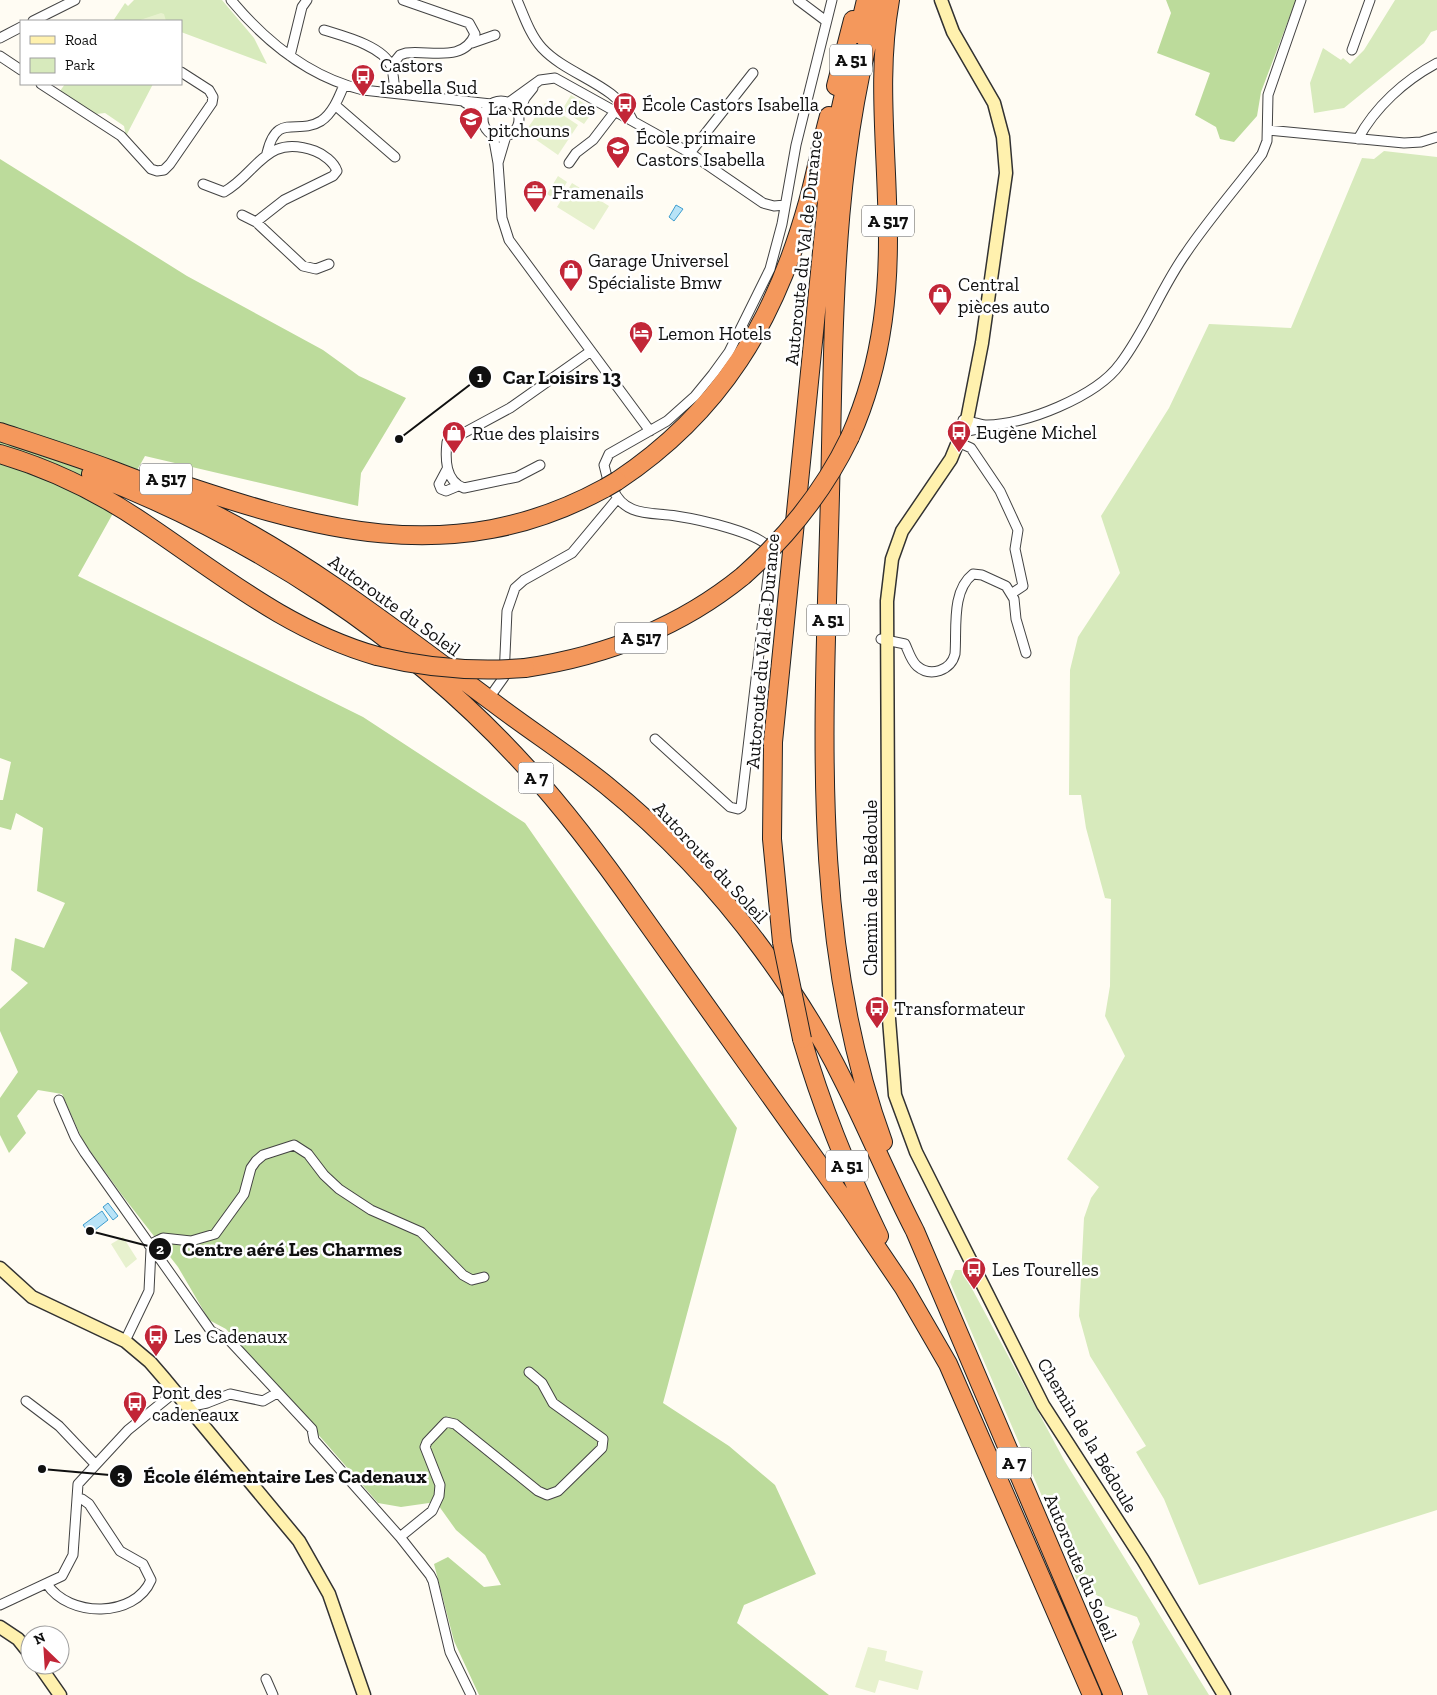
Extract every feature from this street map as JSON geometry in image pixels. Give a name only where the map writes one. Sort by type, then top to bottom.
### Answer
[{"type":"highway","name":"A 517","points":[[0,431],[85,452],[287,517],[333,528],[384,535],[439,536],[503,527],[562,508],[612,487],[666,445],[707,404],[739,362],[766,312],[789,259],[806,210],[860,0]]},
{"type":"highway","name":"Autoroute du Val de Durance","points":[[866,0],[844,94],[830,174],[774,728],[772,839],[782,942],[802,1039],[814,1081],[843,1159],[904,1288]]},
{"type":"highway","name":"Autoroute du Val de Durance","points":[[879,0],[858,83],[848,140],[836,261],[825,823],[831,912],[851,1032],[876,1121],[915,1232]]},
{"type":"highway","name":"A 517","points":[[0,454],[67,479],[110,501],[251,598],[296,624],[327,639],[377,656],[454,670],[525,668],[603,652],[650,634],[692,612],[743,576],[770,552],[801,516],[828,478],[850,437],[873,374],[883,327],[887,294],[887,200],[882,94],[883,60],[890,0]]},
{"type":"highway","name":"Autoroute du Soleil","points":[[0,431],[82,458],[149,484],[209,511],[286,554],[389,625],[623,800],[710,885],[748,930],[778,971],[807,1015],[837,1068],[915,1232],[1112,1695]]},
{"type":"highway","name":"Autoroute du Soleil","points":[[0,444],[72,467],[118,485],[170,508],[255,553],[360,619],[461,701],[526,767],[596,850],[850,1208],[904,1288],[948,1364],[970,1411],[1092,1695]]},
{"type":"street","points":[[35,20],[75,0]]},
{"type":"street","points":[[230,0],[265,37],[290,56],[323,76],[344,85],[491,104]]},
{"type":"street","points":[[290,56],[302,7],[307,0]]},
{"type":"street","points":[[403,0],[469,23],[475,34],[472,43]]},
{"type":"street","points":[[517,0],[542,48],[556,60],[622,102],[632,120]]},
{"type":"street","points":[[798,0],[826,22]]},
{"type":"street","points":[[655,740],[730,807],[738,809],[741,806],[751,708],[772,554],[766,542],[751,535],[690,519],[638,512],[612,487],[604,465],[609,454],[667,421],[695,396],[729,352],[770,268],[785,205],[796,145],[832,0]]},
{"type":"street","name":"Chemin de la Bédoule","points":[[941,0],[958,40],[982,83],[992,117],[998,168],[978,323],[961,430],[947,453],[910,504],[889,546],[882,571],[880,590],[884,640],[889,1019],[890,1052],[898,1104],[916,1152],[1044,1405],[1144,1560],[1224,1695]]},
{"type":"street","name":"Chemin de la Bédoule","points":[[949,0],[958,40]]},
{"type":"street","points":[[1011,594],[1023,586],[1015,549],[1018,530],[1000,490],[961,430],[980,430],[1042,412],[1068,402],[1114,371],[1121,363],[1185,254],[1266,147],[1268,95],[1301,0]]},
{"type":"street","points":[[1352,50],[1370,0]]},
{"type":"street","points":[[0,38],[20,28]]},
{"type":"street","points":[[324,30],[369,46],[385,57],[391,66],[395,93]]},
{"type":"street","points":[[391,66],[400,55],[406,53],[452,53],[464,50],[472,43],[495,35]]},
{"type":"street","points":[[0,56],[20,69]]},
{"type":"street","points":[[1358,139],[1367,121],[1386,102],[1413,78],[1437,63]]},
{"type":"street","points":[[43,85],[121,136],[151,169],[157,171],[164,170],[170,164],[212,103],[213,96],[209,90],[182,73]]},
{"type":"street","points":[[690,153],[753,73]]},
{"type":"street","points":[[508,102],[540,80],[555,78],[616,110],[690,153],[763,203],[774,206],[785,205]]},
{"type":"street","points":[[498,164],[506,136],[516,128],[518,115],[525,98],[540,80]]},
{"type":"street","points":[[267,153],[271,137],[279,130],[321,121],[335,105],[344,85]]},
{"type":"street","points":[[460,99],[478,110],[483,117],[484,124],[493,135],[498,164],[502,218],[506,234],[650,431]]},
{"type":"street","points":[[483,117],[491,104],[499,101],[508,102],[514,107],[518,115]]},
{"type":"street","points":[[335,105],[395,157]]},
{"type":"street","points":[[569,164],[576,152],[593,140],[616,110]]},
{"type":"street","points":[[1268,130],[1404,143],[1427,141],[1437,137]]},
{"type":"street","points":[[493,135],[506,136]]},
{"type":"street","points":[[203,184],[224,192],[267,153],[289,148],[309,148],[321,153],[336,167],[337,171],[333,176],[284,200],[256,222]]},
{"type":"street","points":[[242,215],[256,222],[303,266],[316,269],[329,264]]},
{"type":"street","points":[[540,465],[517,477],[470,488],[458,486],[446,491],[441,489],[440,484],[447,469],[449,441],[510,408],[591,351]]},
{"type":"street","points":[[447,469],[458,486]]},
{"type":"street","points":[[494,691],[504,677],[507,610],[515,588],[524,580],[572,553],[612,487]]},
{"type":"street","points":[[884,640],[905,644],[916,666],[928,671],[945,670],[953,664],[955,654],[959,591],[964,581],[973,574],[982,575],[1006,586],[1014,598],[1016,619],[1026,653]]},
{"type":"street","name":"Chemin de la Bédoule","points":[[884,640],[882,1018],[886,1084],[893,1112],[915,1168],[1039,1408],[1217,1695]]},
{"type":"street","points":[[59,1100],[84,1153],[211,1331],[230,1341],[312,1429],[314,1440],[400,1537],[433,1581],[450,1652],[471,1695]]},
{"type":"street","points":[[150,1247],[163,1238],[191,1241],[215,1234],[244,1194],[251,1168],[256,1162],[263,1155],[294,1145],[308,1154],[324,1174],[356,1202],[421,1232],[463,1275],[472,1280],[484,1277]]},
{"type":"street","points":[[125,1341],[149,1291],[150,1247]]},
{"type":"street","points":[[0,1268],[32,1297],[125,1341],[150,1362],[299,1541],[314,1566],[338,1616],[364,1695]]},
{"type":"street","points":[[400,1537],[434,1508],[440,1485],[425,1447],[427,1442],[446,1422],[455,1424],[538,1491],[547,1494],[558,1491],[602,1448],[603,1439],[552,1403],[542,1383],[529,1372]]},
{"type":"street","points":[[0,1605],[62,1576],[73,1556],[78,1484],[135,1424],[175,1392]]},
{"type":"street","points":[[188,1407],[207,1403],[230,1394],[264,1401],[277,1393]]},
{"type":"street","points":[[26,1401],[59,1426],[95,1464]]},
{"type":"street","points":[[47,1584],[51,1590],[69,1601],[82,1607],[99,1610],[120,1606],[146,1592],[151,1580],[143,1564],[120,1551],[89,1504],[82,1499],[77,1499]]},
{"type":"street","points":[[0,1627],[20,1642]]},
{"type":"street","points":[[46,1675],[60,1695]]},
{"type":"street","points":[[266,1679],[273,1695]]},
{"type":"green space","points":[[134,0],[222,0],[254,38],[267,64],[182,32],[182,20],[114,20],[125,3],[128,6]]},
{"type":"green space","points":[[1166,0],[1296,0],[1261,92],[1257,116],[1234,142],[1220,139],[1216,127],[1195,115],[1210,73],[1157,53],[1171,13]]},
{"type":"green space","points":[[1395,0],[1437,0],[1437,30],[1431,32],[1424,43],[1344,108],[1314,113],[1310,83],[1323,48],[1341,60],[1343,58],[1350,64],[1364,50]]},
{"type":"green space","points":[[161,13],[164,14],[166,20],[140,20]]},
{"type":"green space","points":[[64,85],[152,85],[126,136],[124,126],[105,113],[96,114],[60,91]]},
{"type":"green space","points":[[571,95],[594,110],[584,124],[562,110]]},
{"type":"green space","points":[[545,103],[578,125],[558,155],[525,132]]},
{"type":"green space","points":[[1384,151],[1437,157],[1437,1510],[1199,1585],[1164,1499],[1136,1452],[1146,1446],[1090,1356],[1079,1316],[1084,1218],[1091,1198],[1099,1187],[1067,1159],[1125,1056],[1105,1016],[1110,986],[1111,899],[1105,898],[1086,828],[1081,795],[1069,795],[1070,670],[1078,637],[1120,573],[1101,516],[1169,408],[1209,324],[1291,328],[1362,158],[1374,159]]},
{"type":"green space","points":[[0,159],[187,276],[323,350],[359,376],[406,398],[361,473],[358,506],[145,456],[78,576],[363,717],[525,823],[737,1128],[663,1403],[729,1446],[775,1485],[816,1574],[744,1605],[737,1623],[829,1695],[479,1695],[454,1641],[434,1564],[448,1557],[484,1587],[501,1585],[485,1555],[456,1530],[436,1502],[401,1507],[378,1503],[226,1329],[209,1320],[178,1267],[83,1141],[62,1094],[38,1090],[17,1116],[26,1133],[9,1153],[0,1135],[0,1098],[18,1072],[0,1031],[0,1009],[28,983],[11,970],[15,938],[44,948],[65,903],[37,891],[43,828],[16,813],[11,830],[0,827],[0,800],[3,800],[11,762],[0,758]]},
{"type":"green space","points":[[558,176],[567,182],[556,200],[547,194]]},
{"type":"green space","points":[[572,183],[609,206],[594,230],[557,207]]},
{"type":"green space","points":[[123,1237],[137,1259],[126,1268],[111,1244]]},
{"type":"green space","points":[[955,1270],[962,1270],[1064,1460],[1209,1695],[1148,1695],[1132,1642],[1140,1624],[1137,1617],[1103,1605],[1101,1598],[1095,1594],[1084,1598],[950,1282]]},
{"type":"green space","points":[[868,1647],[887,1651],[885,1661],[923,1671],[918,1690],[879,1680],[875,1693],[855,1687]]},
{"type":"water","points":[[676,205],[683,209],[674,221],[669,217]]},
{"type":"water","points":[[108,1203],[118,1216],[113,1220],[103,1207]]},
{"type":"water","points":[[102,1211],[108,1220],[90,1234],[83,1225]]},
{"type":"place","name":"Castors Isabella Sud","points":[[363,97]]},
{"type":"place","name":"École Castors Isabella","points":[[625,125]]},
{"type":"place","name":"La Ronde des pitchouns","points":[[471,140]]},
{"type":"place","name":"École primaire Castors Isabella","points":[[618,169]]},
{"type":"place","name":"Framenails","points":[[535,213]]},
{"type":"place","name":"Garage Universel Spécialiste Bmw","points":[[571,292]]},
{"type":"place","name":"Central pièces auto","points":[[940,316]]},
{"type":"place","name":"Lemon Hotels","points":[[641,354]]},
{"type":"place","name":"Car Loisirs 13","points":[[399,439]]},
{"type":"place","name":"Eugène Michel","points":[[959,453]]},
{"type":"place","name":"Rue des plaisirs","points":[[454,454]]},
{"type":"place","name":"Transformateur","points":[[877,1029]]},
{"type":"place","name":"Centre aéré Les Charmes","points":[[90,1231]]},
{"type":"place","name":"Les Tourelles","points":[[974,1290]]},
{"type":"place","name":"Les Cadenaux","points":[[156,1357]]},
{"type":"place","name":"Pont des cadeneaux","points":[[135,1424]]},
{"type":"place","name":"École élémentaire Les Cadenaux","points":[[42,1469]]}]
